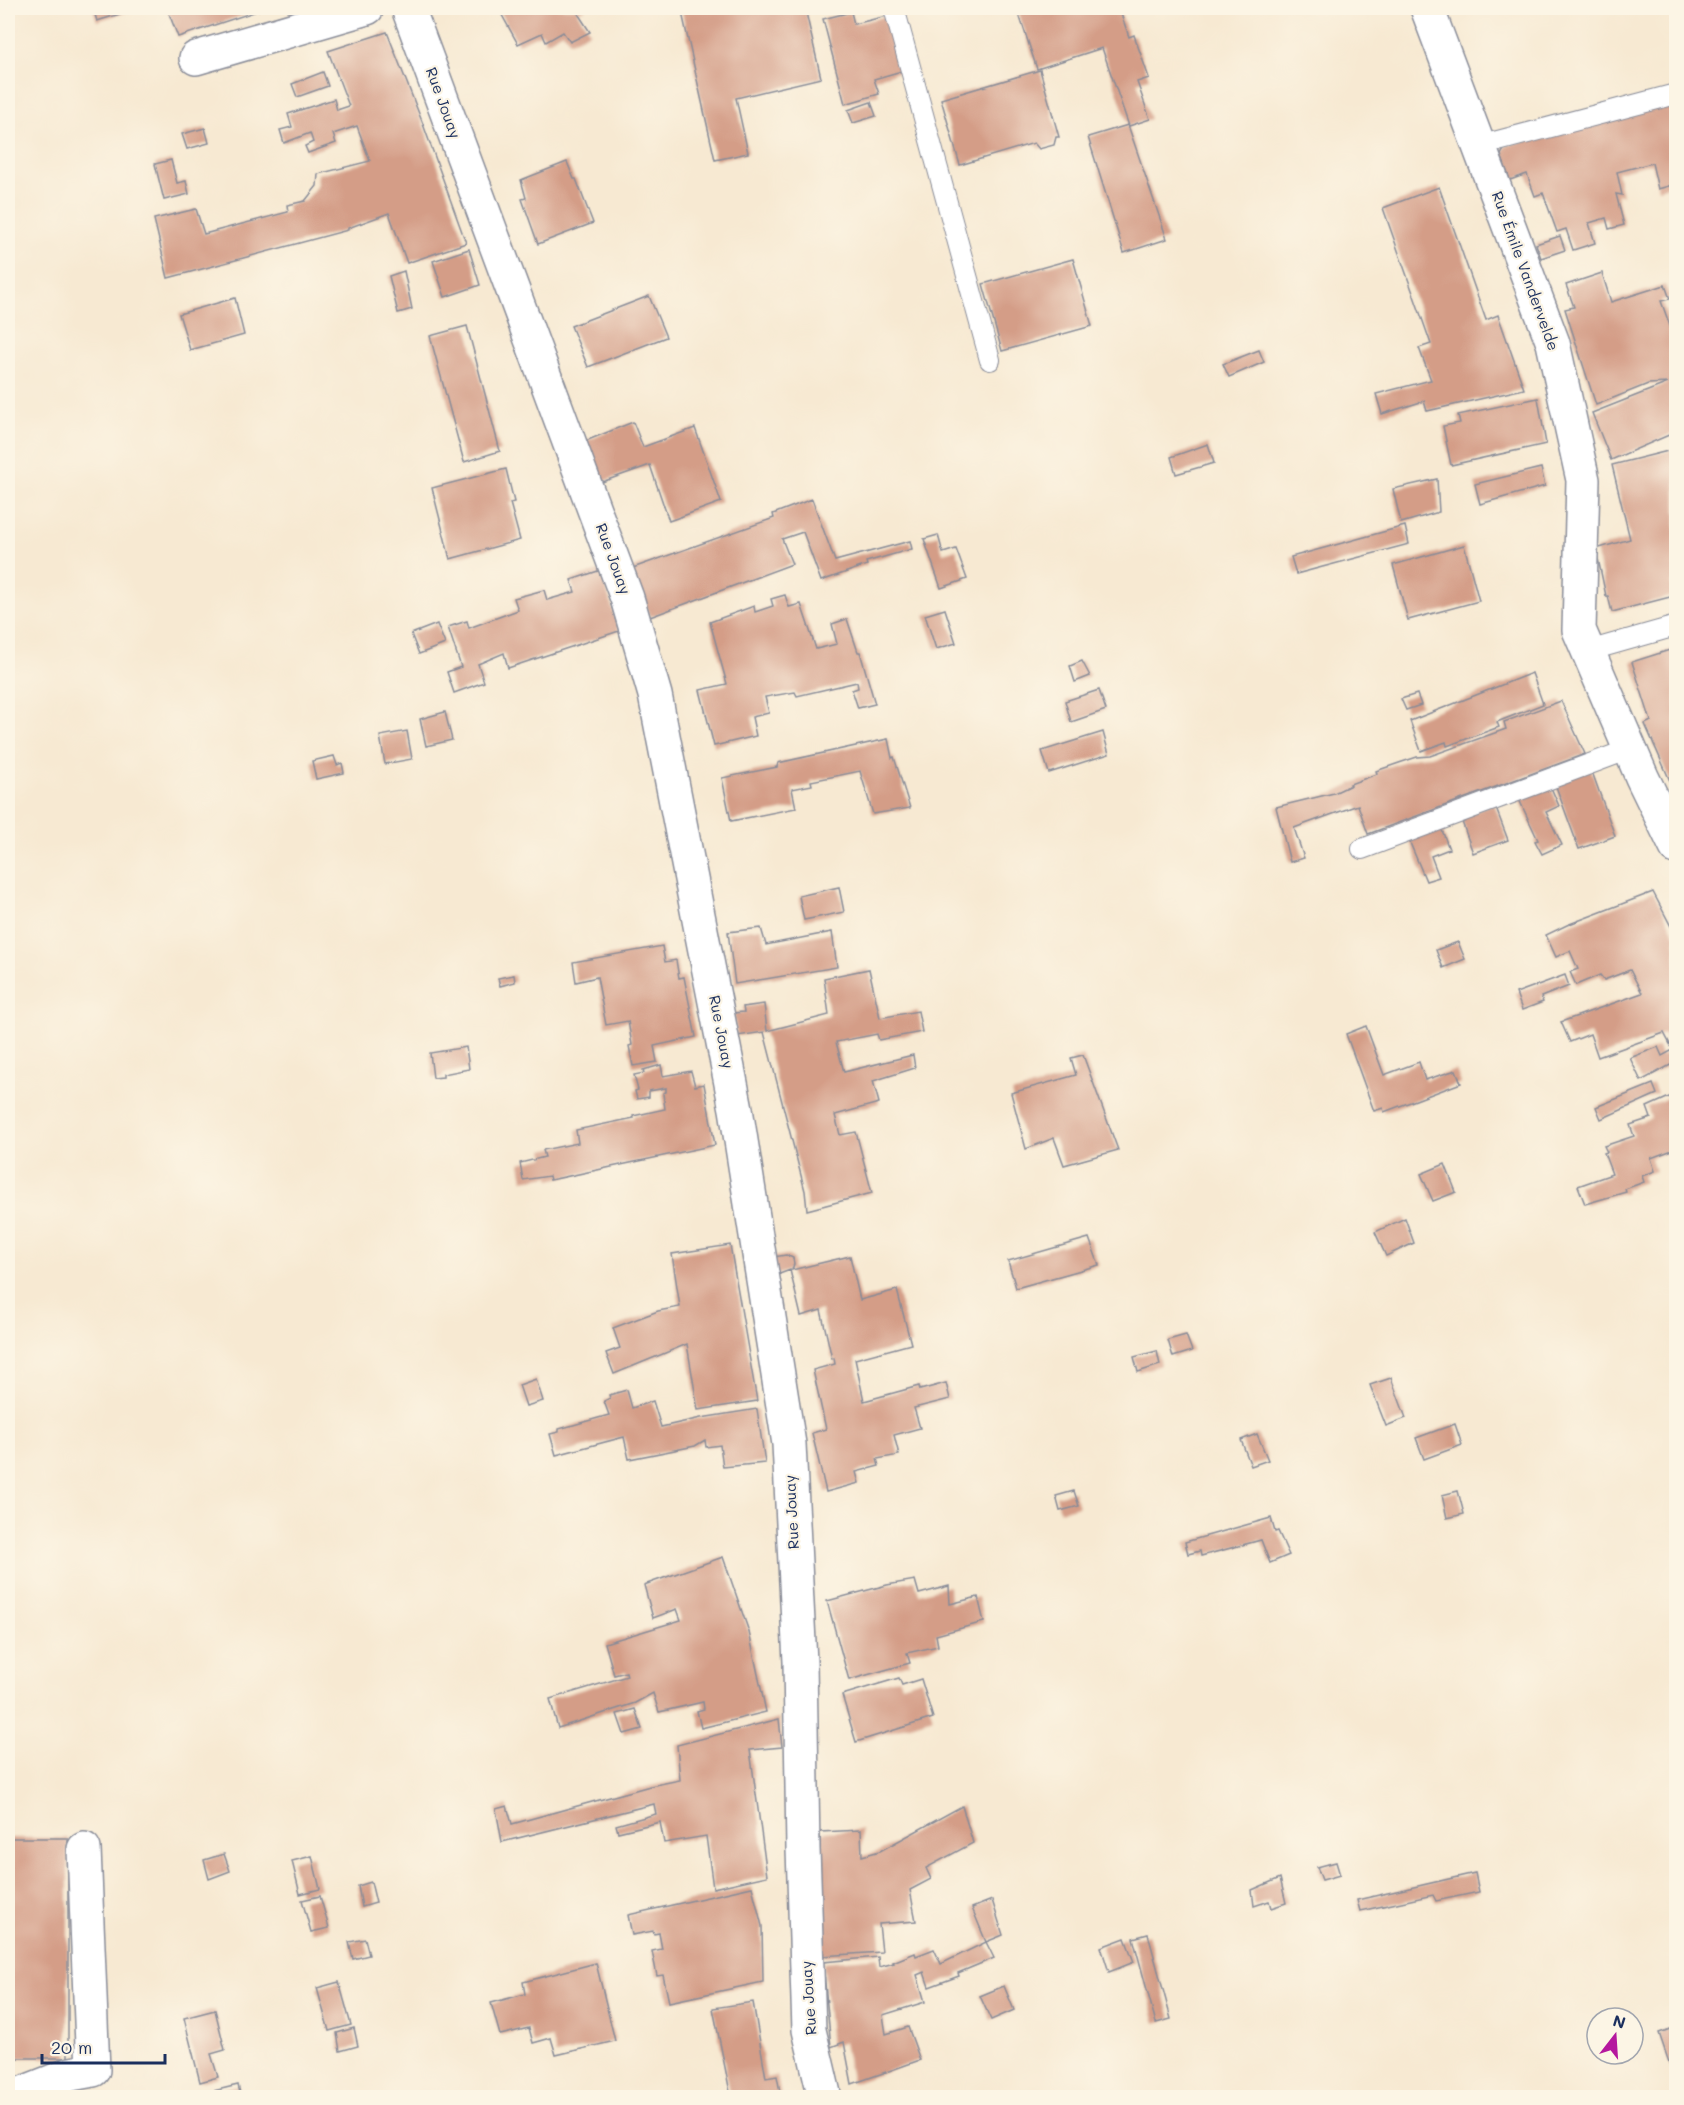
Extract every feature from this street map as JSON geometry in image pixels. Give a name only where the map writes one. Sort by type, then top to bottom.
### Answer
[{"type":"street","points":[[196,58],[367,8]]},
{"type":"street","name":"Rue Jouay","points":[[408,8],[627,598],[655,695],[736,1109],[789,1444],[800,1662],[802,1849],[809,2030],[825,2097]]},
{"type":"street","name":"Rue Émile Vandervelde","points":[[1427,8],[1553,343],[1583,480],[1579,630],[1630,749],[1675,842]]},
{"type":"street","points":[[10,2097],[70,2074],[93,2070],[84,1849]]},
{"type":"lane","points":[[894,8],[990,360]]},
{"type":"lane","points":[[1479,146],[1677,94]]},
{"type":"lane","points":[[1588,651],[1677,626]]},
{"type":"lane","points":[[1362,849],[1630,749]]},
{"type":"building","points":[[93,8],[139,8],[97,21]]},
{"type":"building","points":[[167,8],[266,8],[178,37]]},
{"type":"building","points":[[498,8],[586,8],[577,12],[590,32],[570,42],[563,32],[546,42],[542,33],[518,44]]},
{"type":"building","points":[[681,8],[805,8],[821,78],[736,98],[748,153],[715,160]]},
{"type":"building","points":[[1017,8],[1119,8],[1129,37],[1134,35],[1149,78],[1137,82],[1150,119],[1129,126],[1102,48],[1037,69]]},
{"type":"building","points":[[851,12],[854,24],[891,15],[905,70],[874,79],[879,94],[845,104],[823,19]]},
{"type":"building","points":[[387,32],[466,243],[407,263],[389,213],[348,228],[348,230],[168,278],[154,219],[196,209],[204,234],[288,212],[287,205],[305,201],[317,186],[318,174],[370,161],[357,126],[333,134],[336,143],[308,153],[305,146],[313,142],[310,133],[284,143],[280,130],[292,127],[288,114],[334,99],[337,110],[349,106],[328,51]]},
{"type":"building","points":[[1040,70],[1059,137],[1056,137],[1054,145],[1039,149],[1034,143],[960,165],[941,99]]},
{"type":"building","points":[[323,72],[328,86],[297,97],[292,84]]},
{"type":"building","points":[[1676,95],[1676,184],[1658,189],[1652,163],[1617,172],[1622,195],[1616,194],[1624,225],[1609,229],[1606,218],[1589,223],[1595,243],[1573,250],[1566,229],[1557,232],[1543,193],[1535,196],[1527,174],[1510,180],[1501,155],[1506,146]]},
{"type":"building","points":[[871,102],[876,116],[853,123],[848,110]]},
{"type":"building","points":[[1128,125],[1167,239],[1124,253],[1088,137]]},
{"type":"building","points":[[205,128],[209,143],[187,149],[182,134]]},
{"type":"building","points":[[171,160],[177,183],[186,181],[189,194],[164,200],[155,164]]},
{"type":"building","points":[[567,162],[593,223],[538,244],[522,199],[526,198],[521,180]]},
{"type":"building","points":[[1439,187],[1486,320],[1498,315],[1524,389],[1427,411],[1424,401],[1382,414],[1376,394],[1431,380],[1419,348],[1431,344],[1383,208]]},
{"type":"building","points":[[1560,236],[1565,250],[1541,258],[1536,244]]},
{"type":"building","points":[[469,249],[480,285],[445,297],[433,261]]},
{"type":"building","points":[[1073,259],[1092,326],[1002,351],[983,284]]},
{"type":"building","points":[[404,271],[412,309],[398,313],[389,276]]},
{"type":"building","points":[[1602,273],[1611,302],[1665,285],[1670,299],[1661,301],[1673,334],[1676,332],[1676,397],[1672,399],[1676,407],[1676,432],[1611,460],[1592,413],[1668,383],[1648,384],[1596,405],[1565,309],[1574,307],[1566,285]]},
{"type":"building","points":[[649,296],[666,337],[588,367],[571,326]]},
{"type":"building","points":[[235,298],[244,335],[190,350],[179,314]]},
{"type":"building","points":[[467,326],[500,451],[464,462],[430,336]]},
{"type":"building","points":[[1259,350],[1264,362],[1229,377],[1223,364]]},
{"type":"building","points":[[1538,398],[1546,444],[1451,465],[1443,426],[1460,423],[1458,415]]},
{"type":"building","points":[[633,422],[643,447],[695,428],[721,502],[669,521],[650,465],[599,483],[583,442]]},
{"type":"building","points":[[1208,444],[1214,463],[1176,474],[1171,457]]},
{"type":"building","points":[[1676,449],[1676,582],[1671,583],[1674,596],[1612,612],[1608,596],[1606,596],[1596,549],[1630,539],[1612,465]]},
{"type":"building","points":[[1541,468],[1545,486],[1480,504],[1475,484]]},
{"type":"building","points":[[506,469],[514,502],[510,503],[520,540],[450,559],[432,488]]},
{"type":"building","points":[[1437,479],[1439,512],[1401,523],[1393,489]]},
{"type":"building","points":[[812,499],[835,561],[910,541],[912,549],[866,562],[867,565],[821,581],[803,532],[782,539],[792,564],[650,617],[630,569],[774,518],[773,514]]},
{"type":"building","points":[[1405,526],[1409,544],[1296,574],[1291,557]]},
{"type":"building","points":[[938,535],[943,553],[956,549],[967,579],[941,588],[924,539]]},
{"type":"building","points":[[1464,545],[1479,601],[1408,620],[1393,565]]},
{"type":"building","points":[[601,570],[619,631],[508,668],[504,653],[478,664],[484,682],[454,693],[447,672],[461,667],[448,627],[467,621],[469,628],[518,610],[514,598],[544,590],[547,600],[575,592],[571,580]]},
{"type":"building","points":[[785,595],[789,607],[801,604],[816,649],[837,644],[832,624],[847,619],[858,652],[860,652],[875,704],[858,708],[852,690],[858,688],[857,682],[797,696],[795,692],[765,697],[769,713],[752,717],[756,736],[714,746],[700,690],[727,684],[710,622],[754,606],[755,612],[773,606],[771,599]]},
{"type":"building","points":[[945,609],[956,643],[936,649],[925,615]]},
{"type":"building","points":[[437,624],[445,644],[419,654],[411,634]]},
{"type":"building","points":[[1676,648],[1676,781],[1671,783],[1645,724],[1651,721],[1632,662]]},
{"type":"building","points":[[1082,661],[1090,676],[1075,682],[1070,666]]},
{"type":"building","points":[[1532,673],[1543,704],[1497,722],[1499,727],[1447,746],[1446,742],[1421,751],[1410,721]]},
{"type":"building","points":[[1099,690],[1106,710],[1071,722],[1065,701]]},
{"type":"building","points":[[1417,694],[1421,705],[1406,710],[1401,699]]},
{"type":"building","points":[[1561,701],[1585,754],[1368,834],[1358,805],[1294,828],[1304,858],[1290,862],[1276,807],[1334,793],[1377,774],[1376,771],[1417,757],[1430,756],[1506,729],[1504,722]]},
{"type":"building","points":[[445,712],[452,740],[426,746],[420,719]]},
{"type":"building","points":[[407,731],[412,759],[385,764],[380,736]]},
{"type":"building","points":[[1103,732],[1109,754],[1049,773],[1042,751]]},
{"type":"building","points":[[888,739],[892,758],[894,757],[910,808],[873,814],[860,771],[811,781],[812,785],[792,789],[796,808],[731,821],[722,778],[777,767],[778,763]]},
{"type":"building","points":[[334,756],[337,765],[342,763],[344,773],[316,779],[312,761]]},
{"type":"building","points":[[1591,769],[1615,836],[1579,849],[1554,781]]},
{"type":"building","points":[[1549,783],[1559,806],[1546,812],[1562,845],[1542,854],[1517,795]]},
{"type":"building","points":[[1494,803],[1508,840],[1473,853],[1460,816]]},
{"type":"building","points":[[1439,822],[1449,849],[1431,856],[1439,877],[1426,881],[1408,838]]},
{"type":"building","points":[[839,887],[844,912],[804,920],[799,896]]},
{"type":"building","points":[[1653,892],[1676,936],[1676,1062],[1641,1081],[1630,1058],[1658,1047],[1662,1056],[1673,1050],[1664,1033],[1598,1057],[1590,1034],[1570,1042],[1561,1022],[1642,993],[1630,970],[1604,980],[1600,975],[1576,985],[1570,972],[1578,969],[1570,951],[1556,957],[1546,935]]},
{"type":"building","points":[[761,928],[766,945],[832,932],[837,967],[735,984],[728,932]]},
{"type":"building","points":[[1458,942],[1465,959],[1443,968],[1436,950]]},
{"type":"building","points":[[662,946],[665,962],[676,960],[679,978],[684,977],[696,1037],[654,1046],[657,1062],[633,1066],[628,1021],[606,1025],[597,977],[576,982],[573,962]]},
{"type":"building","points":[[869,969],[880,1018],[918,1011],[922,1032],[879,1040],[877,1034],[836,1042],[844,1072],[913,1055],[915,1068],[873,1081],[879,1103],[835,1115],[840,1135],[856,1132],[872,1193],[807,1210],[805,1191],[764,1032],[737,1036],[733,1013],[744,1012],[743,1007],[764,1004],[767,1031],[829,1015],[824,978]]},
{"type":"building","points":[[514,975],[515,982],[500,986],[498,978]]},
{"type":"building","points":[[1565,975],[1569,986],[1541,997],[1543,1002],[1522,1010],[1516,993]]},
{"type":"building","points":[[1366,1026],[1384,1075],[1419,1062],[1425,1080],[1456,1070],[1461,1083],[1384,1112],[1383,1108],[1374,1111],[1346,1034]]},
{"type":"building","points":[[466,1047],[469,1069],[433,1078],[430,1053]]},
{"type":"building","points":[[1083,1055],[1118,1150],[1064,1165],[1054,1138],[1026,1149],[1011,1093],[1076,1075],[1071,1058]]},
{"type":"building","points":[[661,1065],[663,1076],[691,1071],[695,1086],[704,1084],[715,1145],[550,1180],[549,1176],[523,1180],[520,1163],[545,1157],[543,1150],[578,1143],[576,1130],[665,1109],[663,1093],[666,1092],[666,1088],[649,1091],[649,1097],[637,1099],[635,1091],[638,1090],[634,1075]]},
{"type":"building","points":[[1653,1084],[1657,1094],[1601,1119],[1596,1107]]},
{"type":"building","points":[[1676,1094],[1676,1153],[1675,1149],[1651,1158],[1655,1171],[1642,1176],[1644,1182],[1625,1189],[1626,1192],[1585,1204],[1578,1186],[1612,1174],[1604,1153],[1607,1152],[1604,1146],[1634,1136],[1630,1125],[1651,1118],[1647,1107]]},
{"type":"building","points":[[1445,1164],[1456,1192],[1433,1201],[1421,1174]]},
{"type":"building","points":[[1405,1218],[1414,1243],[1386,1256],[1375,1232]]},
{"type":"building","points":[[1089,1238],[1099,1265],[1016,1288],[1008,1261]]},
{"type":"building","points":[[730,1245],[757,1401],[698,1410],[687,1344],[614,1374],[606,1353],[620,1348],[613,1328],[658,1311],[680,1307],[672,1254]]},
{"type":"building","points":[[786,1255],[793,1258],[792,1270],[850,1256],[860,1300],[897,1290],[911,1344],[855,1359],[864,1401],[919,1386],[920,1390],[946,1383],[950,1399],[914,1408],[920,1428],[894,1435],[899,1455],[877,1459],[879,1466],[856,1472],[859,1483],[826,1492],[812,1433],[826,1429],[813,1370],[835,1364],[834,1358],[832,1359],[821,1310],[801,1316],[790,1270],[777,1275],[773,1257]]},
{"type":"building","points":[[1186,1335],[1192,1351],[1173,1357],[1168,1340]]},
{"type":"building","points":[[1157,1351],[1160,1365],[1138,1372],[1134,1357]]},
{"type":"building","points":[[1391,1378],[1406,1418],[1386,1426],[1370,1385]]},
{"type":"building","points":[[536,1379],[543,1401],[526,1406],[519,1385]]},
{"type":"building","points":[[627,1390],[632,1408],[653,1401],[661,1427],[757,1409],[765,1463],[723,1467],[720,1445],[706,1447],[705,1440],[695,1446],[629,1459],[624,1437],[556,1455],[550,1434],[559,1432],[559,1429],[609,1415],[604,1401],[610,1398],[609,1395]]},
{"type":"building","points":[[1455,1424],[1462,1445],[1424,1459],[1416,1438]]},
{"type":"building","points":[[1257,1434],[1268,1460],[1251,1466],[1241,1440]]},
{"type":"building","points":[[1074,1491],[1079,1506],[1060,1511],[1056,1496]]},
{"type":"building","points":[[1458,1491],[1464,1514],[1447,1518],[1442,1495]]},
{"type":"building","points":[[1271,1518],[1275,1532],[1278,1531],[1289,1555],[1270,1563],[1261,1540],[1201,1556],[1200,1551],[1188,1554],[1185,1542]]},
{"type":"building","points":[[723,1557],[749,1632],[766,1712],[701,1728],[697,1711],[704,1709],[703,1702],[659,1712],[653,1693],[635,1703],[558,1728],[550,1699],[627,1676],[626,1672],[614,1675],[605,1643],[681,1620],[677,1609],[653,1618],[644,1585]]},
{"type":"building","points":[[915,1580],[919,1594],[949,1586],[950,1604],[978,1597],[984,1622],[936,1635],[938,1646],[907,1653],[910,1663],[849,1680],[827,1601]]},
{"type":"building","points":[[899,1678],[902,1685],[921,1679],[933,1718],[856,1742],[842,1695]]},
{"type":"building","points":[[635,1709],[642,1729],[624,1734],[617,1714]]},
{"type":"building","points":[[779,1719],[782,1747],[750,1750],[767,1876],[713,1888],[706,1836],[664,1843],[660,1822],[618,1832],[616,1825],[656,1814],[654,1804],[502,1842],[496,1809],[507,1806],[512,1824],[680,1780],[677,1745]]},
{"type":"building","points":[[962,1806],[973,1843],[926,1868],[931,1879],[910,1890],[916,1921],[879,1924],[882,1952],[821,1956],[820,1832],[861,1830],[862,1856],[880,1851]]},
{"type":"building","points":[[8,1838],[68,1838],[68,2058],[8,2058]]},
{"type":"building","points":[[224,1854],[230,1871],[209,1879],[204,1860]]},
{"type":"building","points":[[312,1856],[320,1889],[300,1894],[292,1861]]},
{"type":"building","points":[[1336,1862],[1340,1875],[1322,1880],[1317,1867]]},
{"type":"building","points":[[1475,1873],[1479,1892],[1436,1901],[1433,1895],[1360,1911],[1357,1900]]},
{"type":"building","points":[[1280,1878],[1286,1903],[1271,1908],[1269,1901],[1254,1906],[1252,1890]]},
{"type":"building","points":[[371,1882],[376,1903],[362,1907],[358,1886]]},
{"type":"building","points":[[752,1887],[762,1926],[763,1982],[669,2002],[663,1975],[657,1976],[652,1951],[662,1949],[659,1933],[654,1934],[653,1931],[632,1935],[628,1915]]},
{"type":"building","points":[[320,1896],[329,1928],[311,1932],[302,1900]]},
{"type":"building","points":[[992,1900],[1003,1935],[986,1942],[972,1908]]},
{"type":"building","points":[[1148,1934],[1171,2019],[1156,2023],[1133,1938]]},
{"type":"building","points":[[1125,1938],[1134,1962],[1109,1972],[1101,1947]]},
{"type":"building","points":[[365,1939],[369,1955],[353,1959],[349,1942]]},
{"type":"building","points":[[986,1942],[994,1958],[958,1973],[959,1976],[929,1987],[924,1972],[917,1975],[925,2002],[883,2015],[886,2034],[908,2027],[920,2060],[852,2084],[844,2042],[831,2047],[823,1962],[878,1957],[879,1967],[915,1953],[916,1956],[934,1949],[941,1964]]},
{"type":"building","points":[[596,1963],[615,2041],[556,2055],[551,2038],[533,2043],[529,2028],[500,2035],[491,2003],[525,1994],[523,1982]]},
{"type":"building","points":[[339,1982],[351,2025],[329,2031],[317,1988]]},
{"type":"building","points":[[1004,1986],[1014,2010],[991,2020],[980,1996]]},
{"type":"building","points":[[753,2002],[766,2078],[777,2076],[781,2097],[731,2097],[713,2008]]},
{"type":"building","points":[[215,2010],[225,2050],[211,2054],[218,2077],[200,2082],[184,2018]]},
{"type":"building","points":[[1676,2027],[1676,2083],[1659,2033]]},
{"type":"building","points":[[354,2028],[358,2046],[340,2051],[337,2033]]},
{"type":"building","points":[[238,2085],[241,2097],[210,2097],[209,2092]]}]
